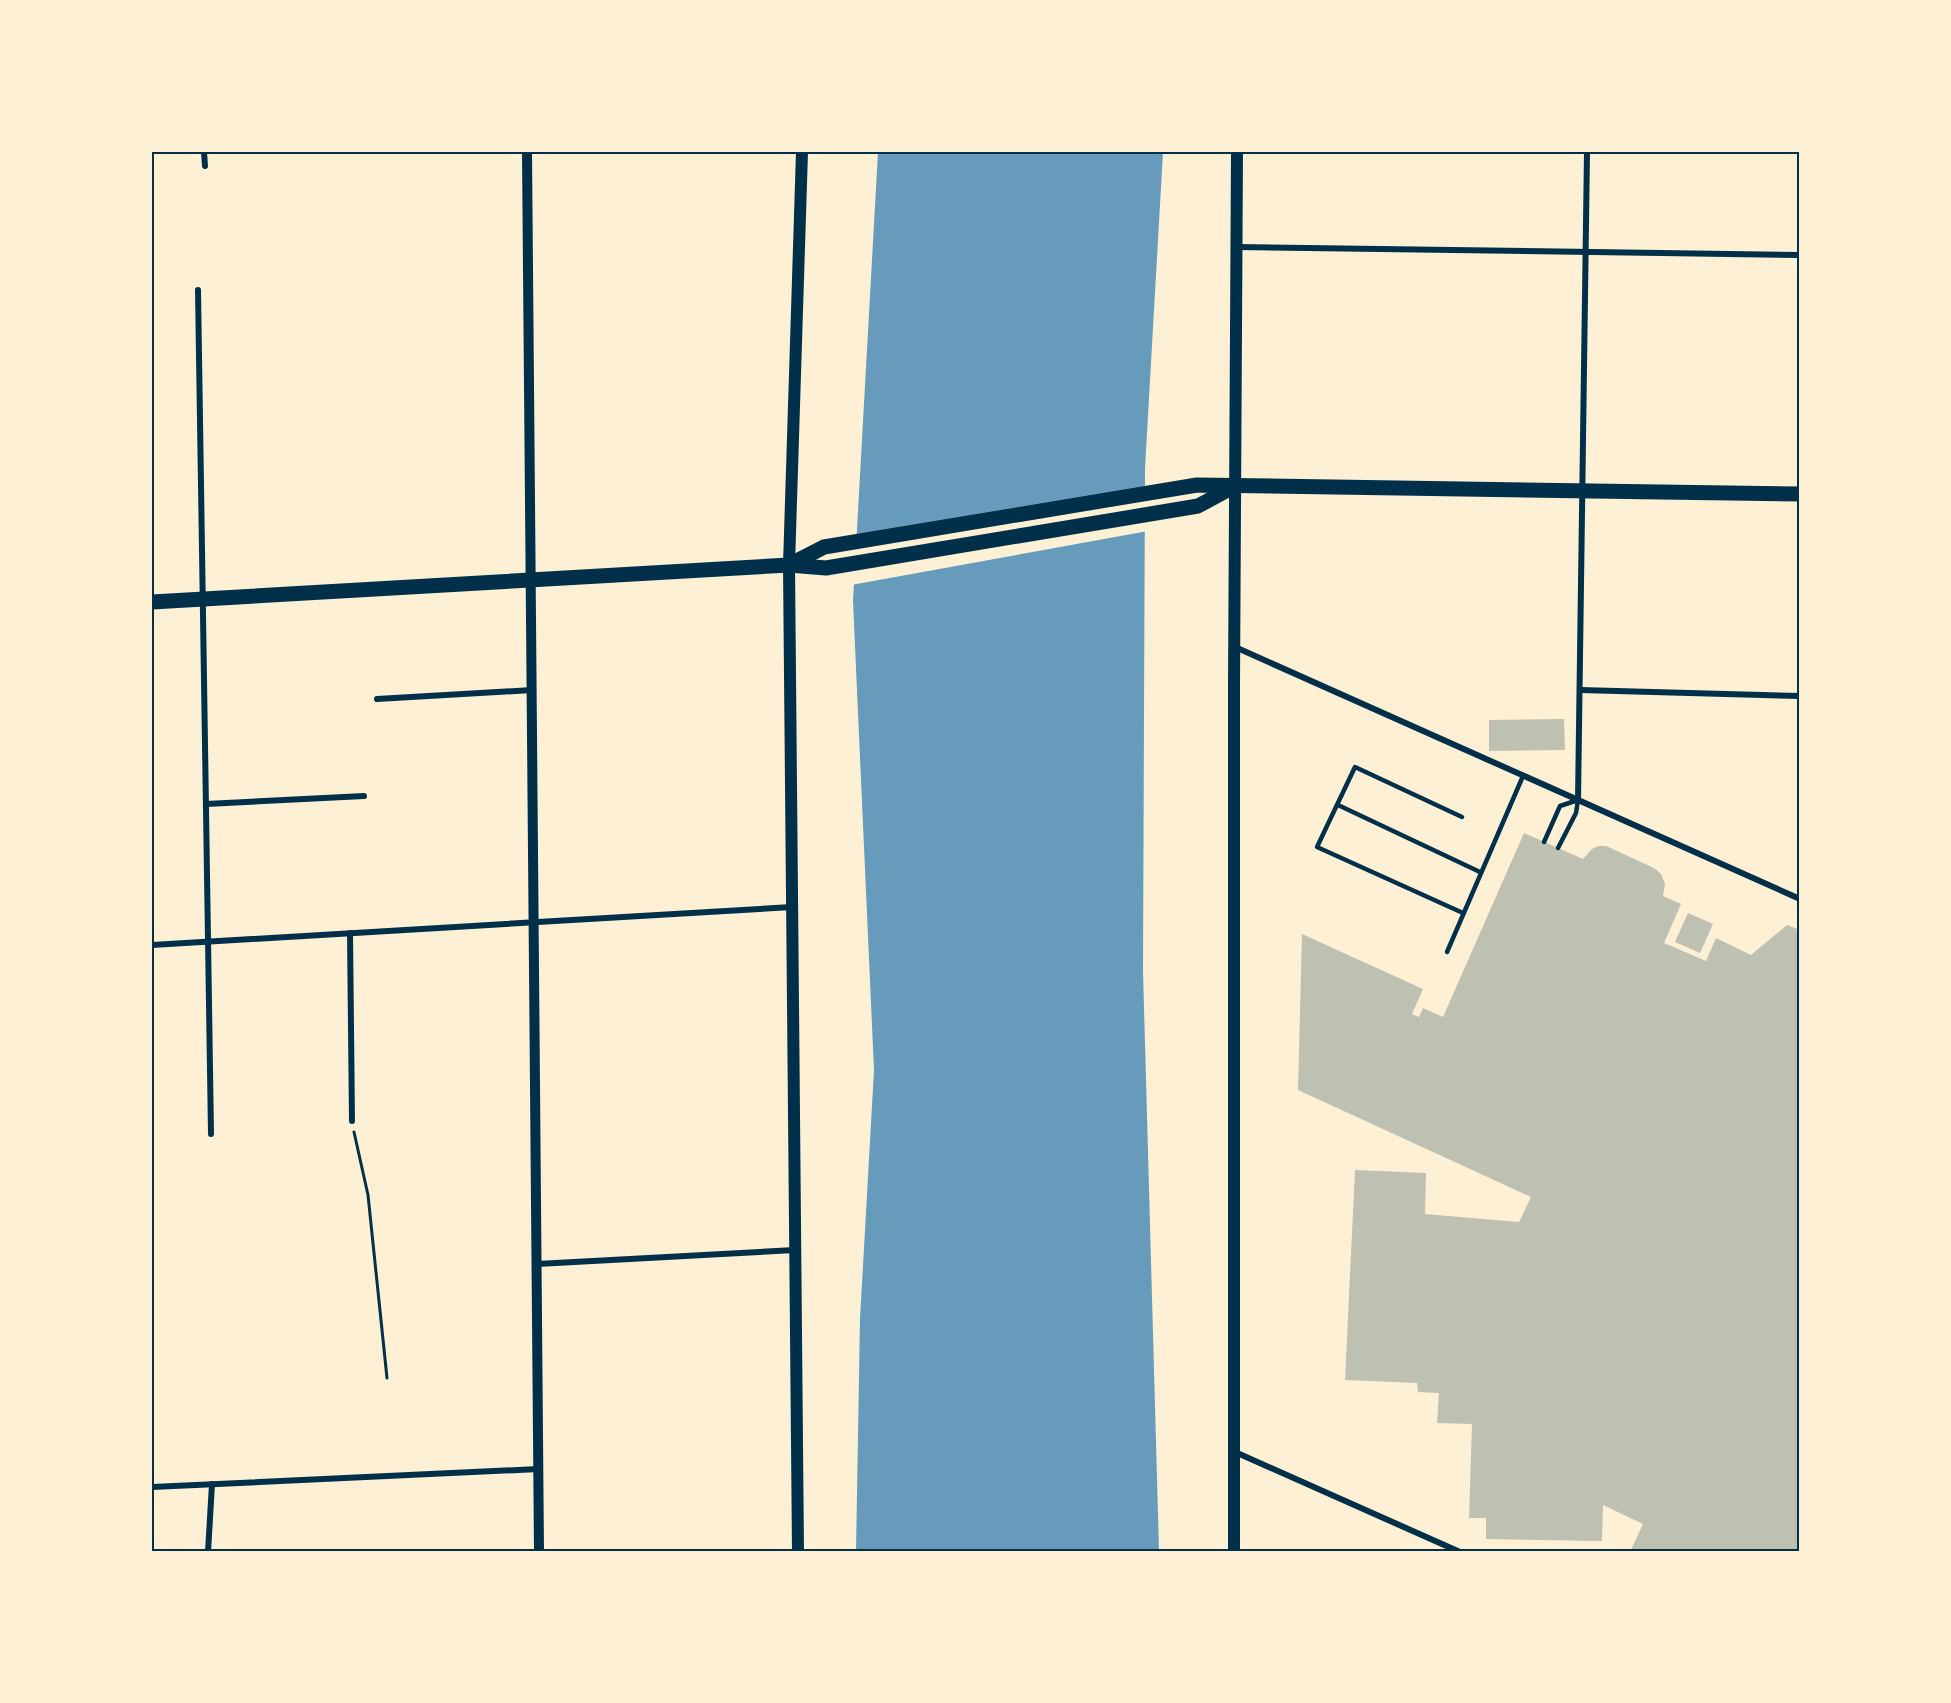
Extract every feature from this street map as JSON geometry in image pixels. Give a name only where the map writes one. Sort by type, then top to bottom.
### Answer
[{"type":"main road","points":[[798,1551],[789,565],[802,152]]},
{"type":"main road","points":[[1234,1551],[1234,647],[1237,152]]},
{"type":"main road","points":[[789,565],[824,547],[1197,485],[1800,494]]},
{"type":"main road","points":[[152,602],[789,565],[826,568],[1198,506],[1235,486]]},
{"type":"street","points":[[204,152],[205,166]]},
{"type":"street","points":[[527,152],[539,1551]]},
{"type":"street","points":[[1578,800],[1587,152]]},
{"type":"street","points":[[1236,247],[1800,255]]},
{"type":"street","points":[[198,290],[211,1134]]},
{"type":"street","points":[[1234,647],[1800,899]]},
{"type":"street","points":[[377,699],[532,690]]},
{"type":"street","points":[[1580,690],[1800,696]]},
{"type":"street","points":[[206,804],[364,796]]},
{"type":"street","points":[[152,945],[792,906]]},
{"type":"street","points":[[350,933],[352,1121]]},
{"type":"street","points":[[537,1264],[795,1250]]},
{"type":"street","points":[[1234,1452],[1460,1551]]},
{"type":"street","points":[[152,1487],[539,1469]]},
{"type":"street","points":[[208,1551],[212,1484]]},
{"type":"lane","points":[[1462,817],[1355,767],[1317,847],[1463,913]]},
{"type":"lane","points":[[1448,952],[1480,872],[1523,776]]},
{"type":"lane","points":[[1544,842],[1560,806],[1578,800],[1576,813],[1558,849]]},
{"type":"lane","points":[[1338,805],[1480,872]]},
{"type":"path","points":[[352,1121],[368,1195],[387,1378]]},
{"type":"water","points":[[878,152],[1163,152],[1145,468],[1143,971],[1159,1551],[856,1552],[860,1319],[874,1070],[853,601]]},
{"type":"pier","points":[[1148,488],[1148,531],[851,585],[853,537]]},
{"type":"building","points":[[1564,719],[1565,750],[1489,751],[1489,720]]},
{"type":"building","points":[[1524,833],[1583,859],[1592,849],[1606,846],[1654,868],[1661,874],[1665,884],[1663,896],[1681,904],[1664,943],[1706,961],[1716,938],[1751,955],[1787,925],[1800,930],[1800,1552],[1630,1552],[1643,1524],[1603,1505],[1602,1541],[1486,1539],[1486,1518],[1469,1518],[1472,1424],[1437,1423],[1439,1393],[1418,1392],[1417,1383],[1345,1380],[1355,1170],[1426,1173],[1425,1214],[1519,1222],[1531,1197],[1298,1090],[1302,934],[1423,989],[1412,1014],[1419,1017],[1423,1008],[1443,1017]]},
{"type":"building","points":[[1688,913],[1713,924],[1700,953],[1675,942]]}]
